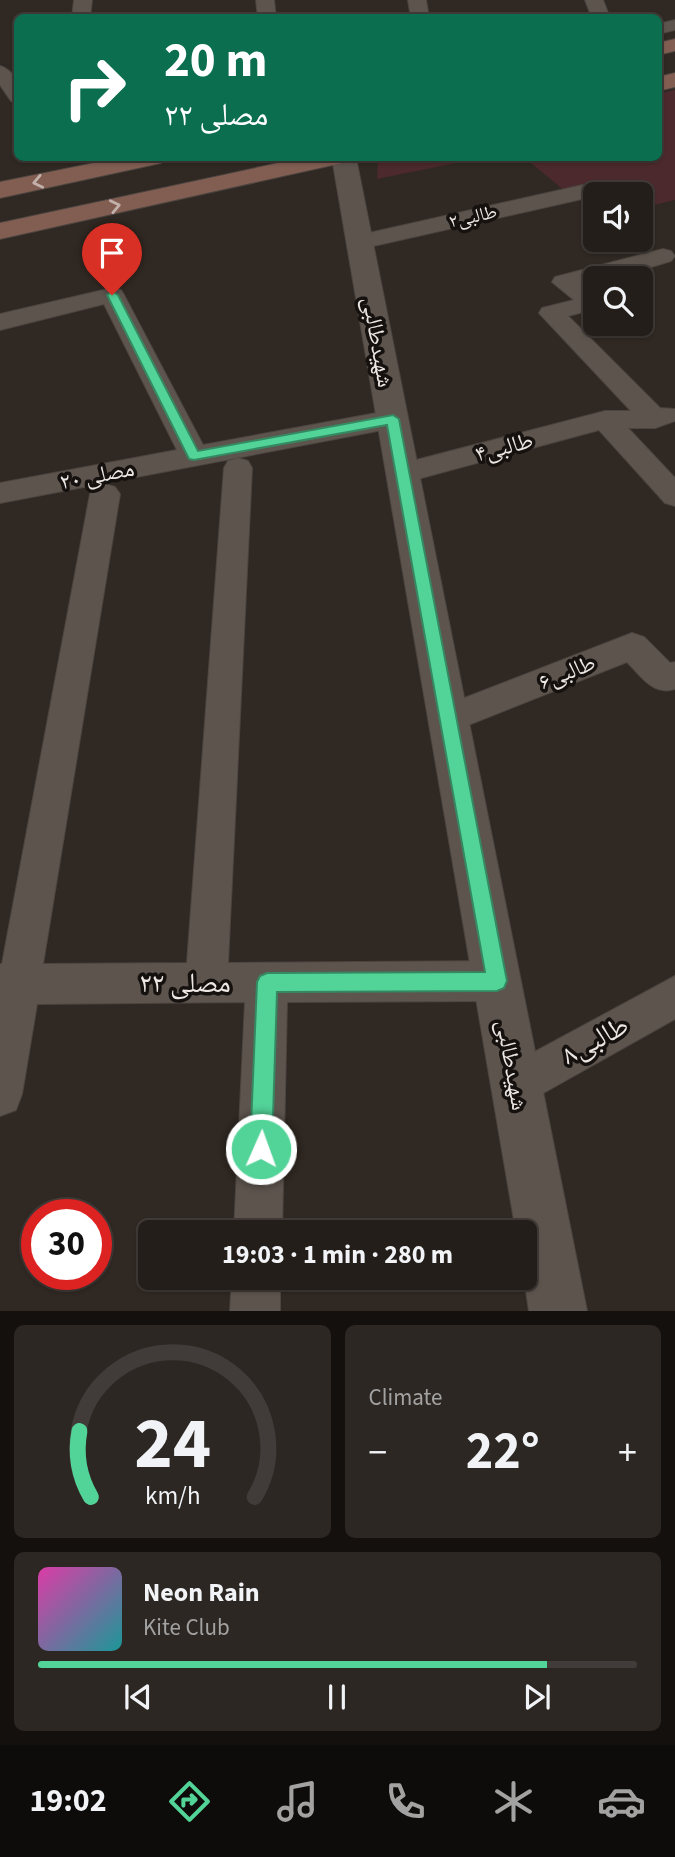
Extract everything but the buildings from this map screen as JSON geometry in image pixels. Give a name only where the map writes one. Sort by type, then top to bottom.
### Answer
[{"type":"main road","points":[[0,190],[138,161]]},
{"type":"main road","points":[[0,231],[319,161]]},
{"type":"street","points":[[0,72],[14,91]]},
{"type":"street","name":"شهیدطالبی","points":[[345,161],[558,1311]]},
{"type":"street","name":"طالبی۲","points":[[360,242],[583,197]]},
{"type":"street","points":[[653,248],[669,261]]},
{"type":"street","points":[[665,416],[551,313],[594,302],[564,282],[669,261]]},
{"type":"street","points":[[0,322],[112,295],[194,456]]},
{"type":"street","name":"طالبی۴","points":[[403,473],[605,420],[665,416]]},
{"type":"street","name":"مصلی ۲۰","points":[[0,493],[393,419]]},
{"type":"street","points":[[605,420],[675,496]]},
{"type":"street","points":[[206,983],[238,468]]},
{"type":"street","points":[[0,1094],[10,984],[106,494]]},
{"type":"street","name":"طالبی۶","points":[[448,719],[632,646],[666,679],[675,675]]},
{"type":"street","name":"مصلی ۲۲","points":[[10,984],[497,981]]},
{"type":"street","points":[[258,1220],[267,982]]},
{"type":"street","name":"طالبی۸","points":[[516,1084],[675,996]]},
{"type":"street","points":[[255,1311],[256,1290]]},
{"type":"shaded area","points":[[675,90],[675,200],[653,205],[653,182],[583,182],[583,188],[565,191],[529,161],[662,161],[662,93]]},
{"type":"shaded area","points":[[378,161],[466,161],[377,179]]},
{"type":"route","points":[[112,295],[194,456],[393,419],[497,981],[267,982],[261,1149]]}]
